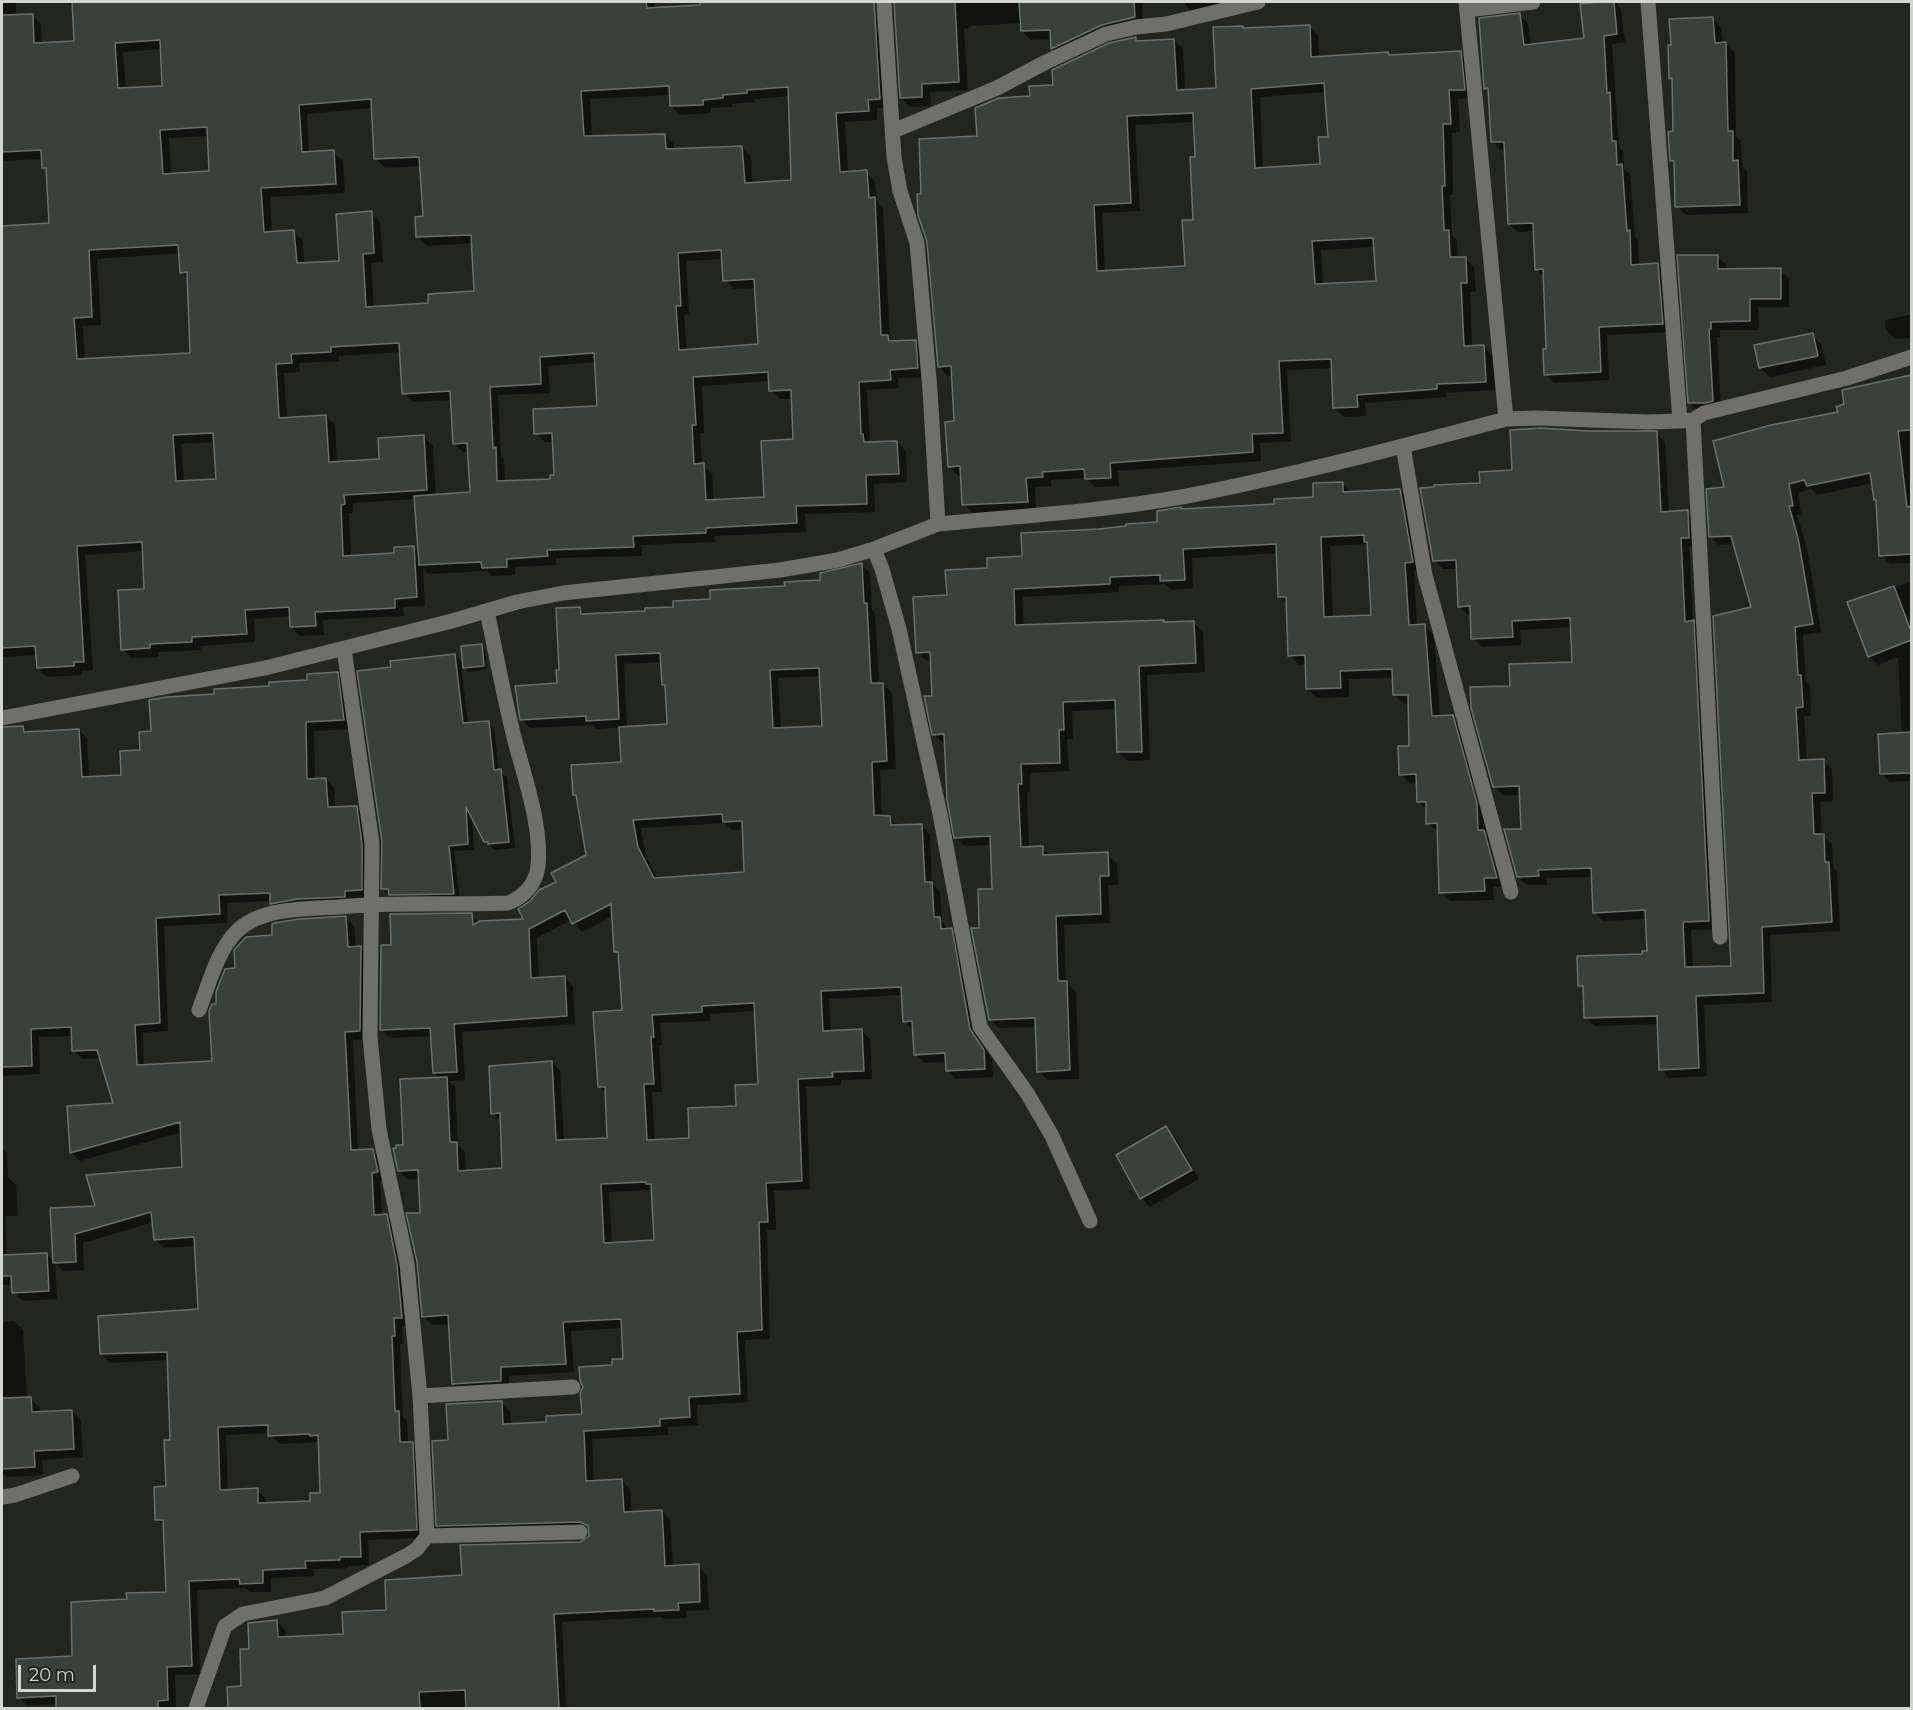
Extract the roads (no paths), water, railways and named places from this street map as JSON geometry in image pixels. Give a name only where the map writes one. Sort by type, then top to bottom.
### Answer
[{"type":"street","points":[[884,2],[894,157],[900,191],[917,243],[930,390],[938,524]]},
{"type":"street","points":[[893,131],[997,88],[1106,34],[1136,27],[1166,24],[1258,2]]},
{"type":"street","points":[[1506,419],[1467,6],[1533,2]]},
{"type":"street","points":[[1648,2],[1720,937]]},
{"type":"street","points":[[2,718],[265,668],[562,592],[780,570],[838,560],[877,557],[938,524],[1082,510],[1186,496],[1403,446],[1506,419],[1679,421],[1847,378],[1911,357]]},
{"type":"street","points":[[1403,446],[1425,575],[1511,892]]},
{"type":"street","points":[[877,557],[899,629],[940,814],[980,1028],[1027,1093],[1052,1136],[1090,1221]]},
{"type":"street","points":[[199,1010],[224,948],[236,932],[249,922],[300,909],[373,903],[508,903],[520,899],[529,890],[538,868],[536,825],[504,698],[487,611]]},
{"type":"street","points":[[195,1708],[225,1626],[243,1614],[325,1598],[406,1556],[417,1549],[427,1536],[420,1396],[407,1264],[379,1129],[370,1037],[372,843],[344,649]]},
{"type":"street","points":[[420,1396],[573,1387]]},
{"type":"street","points":[[2,1497],[15,1495],[72,1476]]},
{"type":"street","points":[[427,1536],[580,1532]]}]
